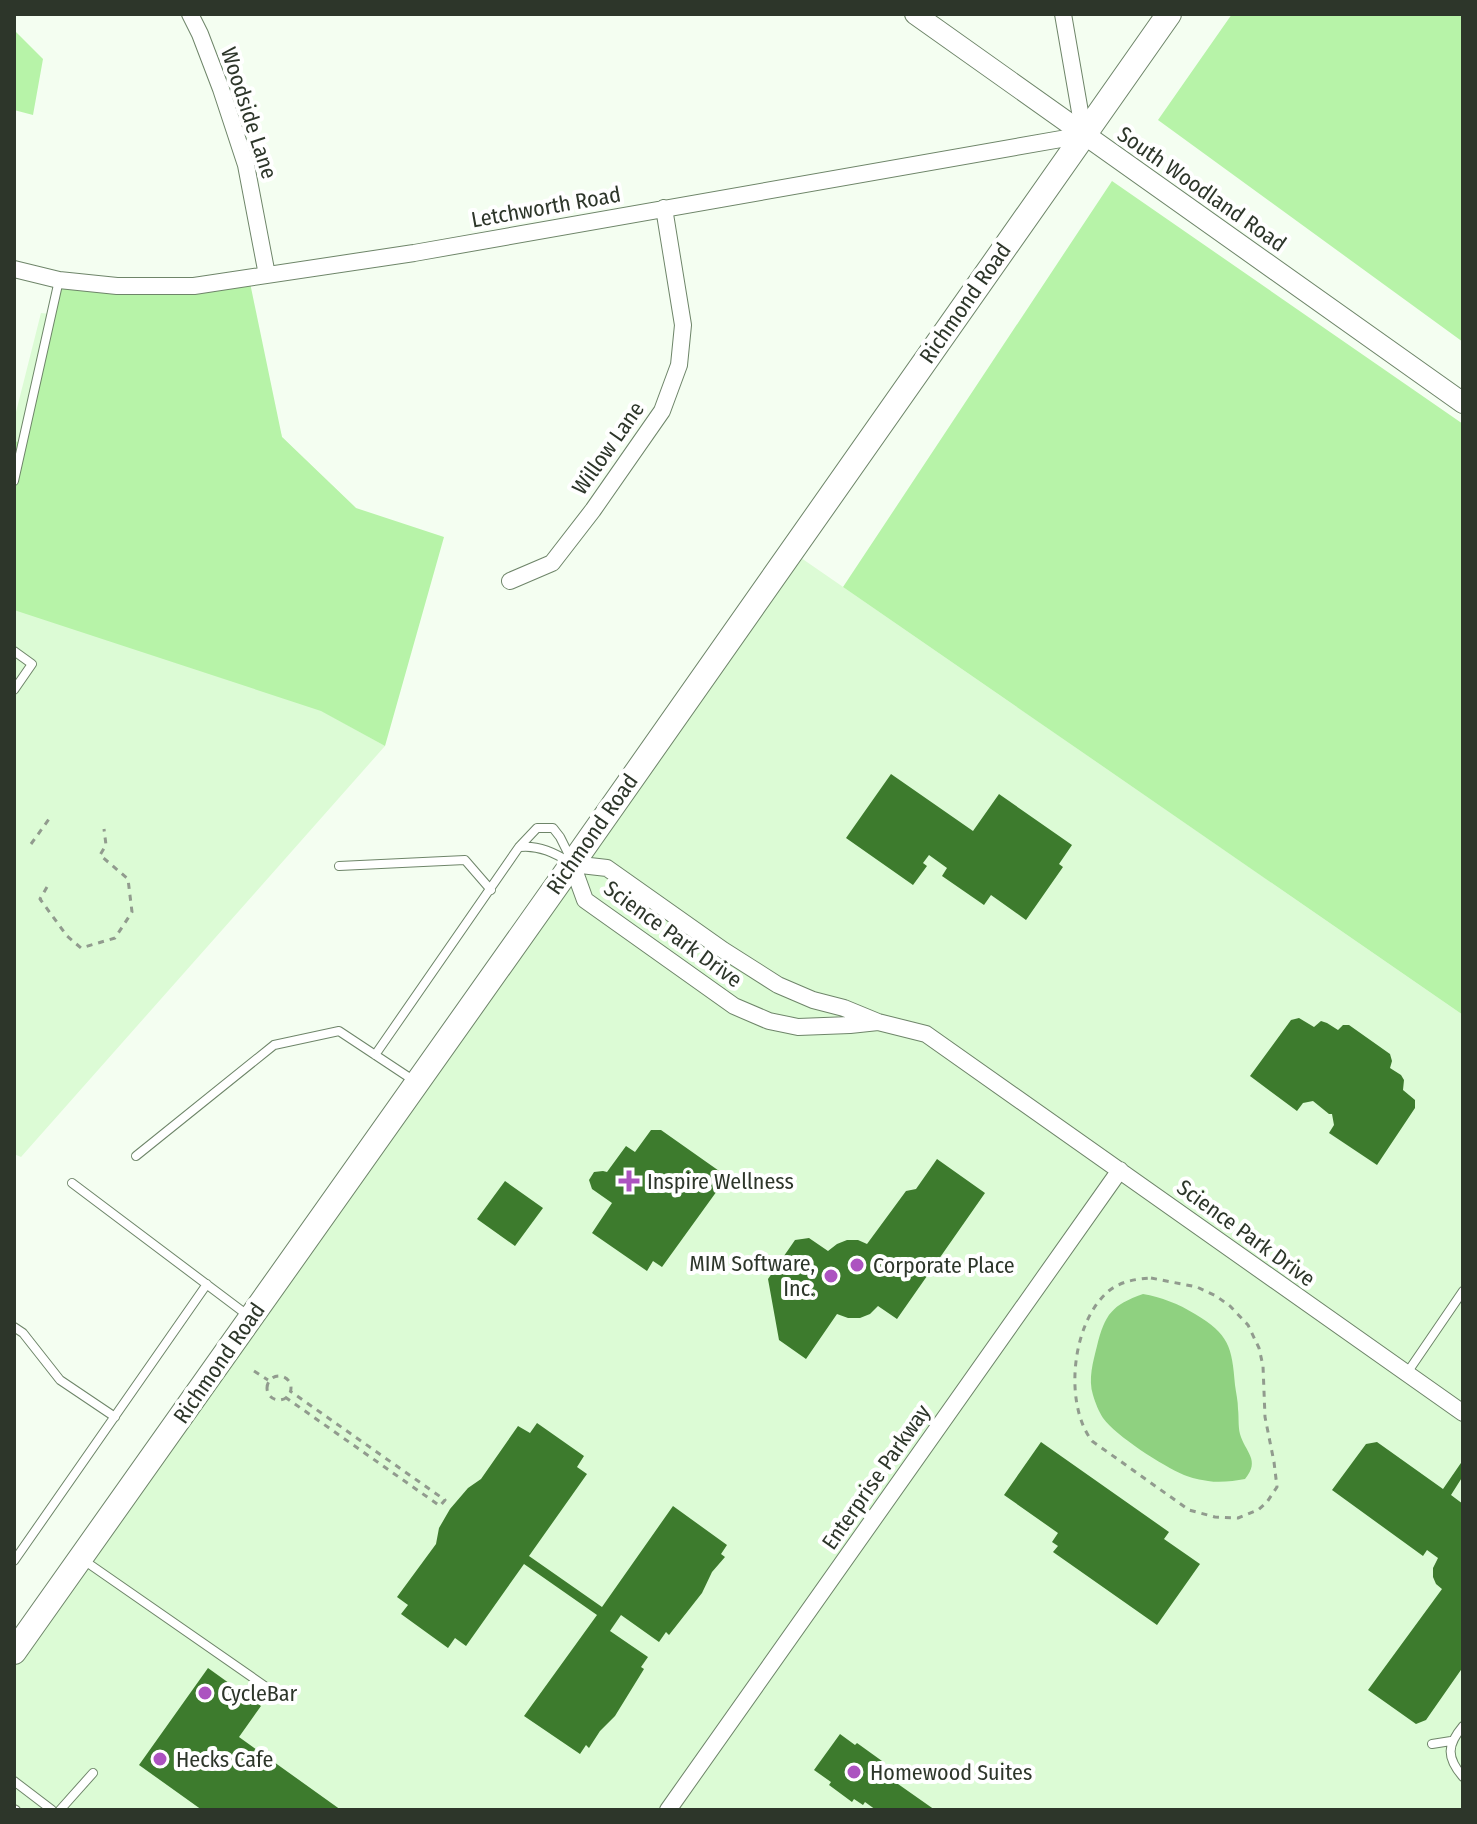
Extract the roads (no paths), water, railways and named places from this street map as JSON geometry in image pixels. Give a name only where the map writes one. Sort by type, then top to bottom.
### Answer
[{"type":"main road","name":"Richmond Road","points":[[14,1652],[1169,14]]},
{"type":"street","name":"Woodside Lane","points":[[190,14],[221,89],[246,165],[267,275]]},
{"type":"street","name":"South Woodland Road","points":[[915,14],[1463,403]]},
{"type":"street","points":[[1063,14],[1084,135]]},
{"type":"street","name":"Letchworth Road","points":[[14,269],[59,280],[117,286],[194,286],[414,253],[1084,135]]},
{"type":"street","name":"Willow Lane","points":[[510,581],[552,563],[662,411],[679,365],[683,325],[664,208]]},
{"type":"street","name":"Science Park Drive","points":[[878,1022],[798,1027],[769,1021],[734,1006],[585,900],[572,864],[607,868],[778,985],[878,1022],[926,1034],[1463,1413]]},
{"type":"street","name":"Enterprise Parkway","points":[[668,1810],[1120,1170]]},
{"type":"lane","points":[[14,481],[59,280]]},
{"type":"lane","points":[[14,651],[32,664],[14,690]]},
{"type":"lane","points":[[375,1055],[519,847],[537,828],[553,828],[572,864]]},
{"type":"lane","points":[[519,847],[532,846],[572,864]]},
{"type":"lane","points":[[339,866],[465,860],[491,890]]},
{"type":"lane","points":[[136,1156],[274,1045],[339,1031],[417,1083]]},
{"type":"lane","points":[[72,1183],[251,1317]]},
{"type":"lane","points":[[14,1561],[17,1549],[115,1417],[207,1284]]},
{"type":"lane","points":[[1407,1373],[1463,1291]]},
{"type":"lane","points":[[14,1327],[23,1333],[60,1380],[115,1417]]},
{"type":"lane","points":[[81,1558],[282,1698]]},
{"type":"lane","points":[[1463,1726],[1451,1741],[1455,1767],[1463,1777]]},
{"type":"lane","points":[[1432,1744],[1451,1741]]},
{"type":"lane","points":[[60,1810],[93,1773]]},
{"type":"lane","points":[[14,1781],[52,1810]]},
{"type":"place","name":"Inspire Wellness","points":[[629,1181]]},
{"type":"place","name":"Corporate Place","points":[[857,1265]]},
{"type":"place","name":"MIM Software, Inc.","points":[[831,1276]]},
{"type":"place","name":"CycleBar","points":[[205,1693]]},
{"type":"place","name":"Hecks Cafe","points":[[160,1759]]},
{"type":"place","name":"Homewood Suites","points":[[854,1772]]}]
